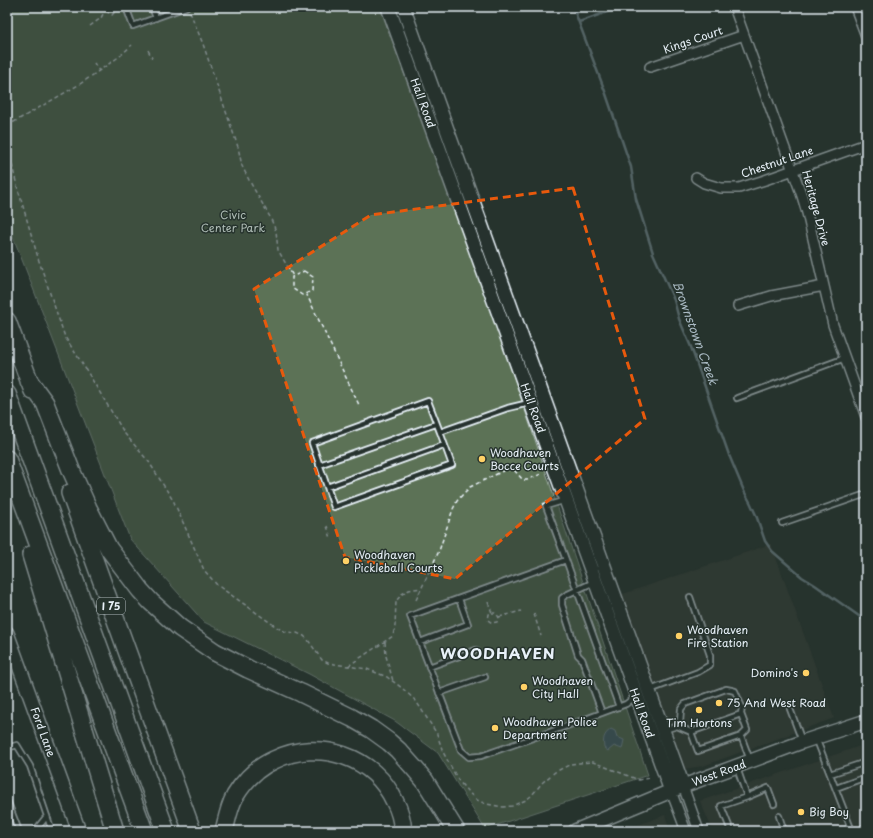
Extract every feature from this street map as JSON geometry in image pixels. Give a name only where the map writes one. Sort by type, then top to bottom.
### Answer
[{"type":"highway","name":"I 75","points":[[7,321],[192,831]]},
{"type":"highway","points":[[29,381],[45,403],[71,470],[109,550],[151,602],[180,628],[215,652],[352,718],[377,733],[398,750],[415,769],[433,794],[456,831]]},
{"type":"highway","name":"I 75","points":[[7,394],[166,831]]},
{"type":"highway","points":[[7,459],[144,831]]},
{"type":"highway","points":[[7,475],[115,831]]},
{"type":"highway","points":[[224,831],[229,810],[235,796],[256,771],[282,756],[311,750],[326,751],[343,755],[374,773],[386,786],[395,802],[401,818],[403,831]]},
{"type":"street","name":"Hall Road","points":[[388,7],[670,791],[686,831]]},
{"type":"street","name":"Hall Road","points":[[403,7],[699,831]]},
{"type":"street","name":"Heritage Drive","points":[[734,7],[807,213],[833,325],[866,417]]},
{"type":"street","points":[[855,7],[866,36]]},
{"type":"street","name":"Kings Court","points":[[650,67],[744,35]]},
{"type":"street","name":"Chestnut Lane","points":[[696,178],[704,183],[721,188],[739,188],[866,144]]},
{"type":"street","points":[[473,242],[486,237]]},
{"type":"street","points":[[738,306],[771,296],[824,286]]},
{"type":"street","points":[[531,403],[544,398]]},
{"type":"street","points":[[595,582],[608,577]]},
{"type":"street","name":"Ford Lane","points":[[7,633],[79,831]]},
{"type":"street","points":[[636,696],[648,691]]},
{"type":"street","name":"West Road","points":[[575,831],[683,786],[802,742],[866,721]]},
{"type":"street","points":[[650,735],[663,731]]},
{"type":"lane","points":[[126,7],[133,26],[188,9]]},
{"type":"lane","points":[[152,7],[156,18]]},
{"type":"lane","points":[[737,398],[845,358]]},
{"type":"lane","points":[[428,401],[436,424],[452,466],[334,507],[312,444],[428,401]]},
{"type":"lane","points":[[440,432],[508,408],[531,403]]},
{"type":"lane","points":[[319,465],[436,424]]},
{"type":"lane","points":[[327,487],[444,445]]},
{"type":"lane","points":[[782,523],[866,494]]},
{"type":"lane","points":[[579,495],[546,506],[619,707]]},
{"type":"lane","points":[[566,560],[410,616],[461,750],[469,757],[481,756],[619,707],[626,704],[636,696]]},
{"type":"lane","points":[[595,582],[566,595],[562,598],[562,605],[578,655],[582,659],[602,713]]},
{"type":"lane","points":[[648,691],[698,672],[710,665],[710,655],[690,597]]},
{"type":"lane","points":[[420,642],[468,624],[459,599]]},
{"type":"lane","points":[[429,667],[476,650]]},
{"type":"lane","points":[[439,693],[485,677]]},
{"type":"lane","points":[[663,731],[677,726],[680,722],[681,709],[685,704],[726,689],[735,692],[742,707],[741,714],[747,730],[741,736],[698,751],[691,732]]},
{"type":"lane","points":[[790,709],[802,742]]},
{"type":"lane","points":[[677,726],[691,732],[741,714]]},
{"type":"lane","points":[[741,736],[750,761]]},
{"type":"lane","points":[[816,738],[852,831]]},
{"type":"lane","points":[[7,748],[17,745],[30,766],[52,831]]},
{"type":"lane","points":[[830,774],[866,762]]},
{"type":"lane","points":[[736,766],[747,797]]},
{"type":"lane","points":[[836,788],[866,778]]},
{"type":"lane","points":[[730,831],[721,806],[768,788],[774,804]]},
{"type":"lane","points":[[7,800],[19,831]]},
{"type":"lane","points":[[35,831],[47,816]]},
{"type":"lane","points":[[779,816],[784,831]]},
{"type":"lane","points":[[859,831],[866,827]]},
{"type":"path","points":[[100,7],[115,17]]},
{"type":"path","points":[[112,15],[119,7]]},
{"type":"path","points":[[188,9],[203,44],[238,147],[242,166],[270,216],[276,231],[278,250],[293,276],[292,288],[302,295],[312,290],[312,277],[304,271],[293,276]]},
{"type":"path","points":[[90,26],[101,18],[106,10]]},
{"type":"path","points":[[7,126],[80,84],[120,56],[132,45]]},
{"type":"path","points":[[148,50],[152,58]]},
{"type":"path","points":[[94,63],[98,71]]},
{"type":"path","points":[[7,144],[39,262],[65,337],[125,434],[149,462],[174,502],[204,570],[217,585],[278,628],[286,632],[304,636],[322,660],[328,663],[367,669],[387,677],[402,688],[416,701],[437,734],[443,752],[458,780],[477,800],[486,804],[503,807],[512,806],[526,800],[555,772],[571,764],[579,762],[593,762],[639,780],[650,778]]},
{"type":"path","points":[[306,293],[360,407]]},
{"type":"path","points":[[416,600],[439,551],[453,509],[463,494],[470,487],[503,471],[511,469],[514,470],[523,480],[527,480],[541,474]]},
{"type":"path","points":[[327,526],[332,538]]},
{"type":"path","points":[[348,666],[393,636],[396,602],[402,594],[409,590],[421,588]]},
{"type":"path","points":[[488,602],[492,613],[495,613],[498,617]]},
{"type":"path","points":[[498,617],[521,611]]},
{"type":"path","points":[[492,613],[489,614],[488,620],[492,623],[497,622],[498,617]]},
{"type":"path","points":[[534,614],[541,636]]},
{"type":"path","points":[[385,642],[386,656],[393,681]]},
{"type":"highlighted area","points":[[573,188],[645,419],[455,579],[345,557],[254,289],[371,215]]},
{"type":"shaded area","points":[[771,544],[834,718],[703,766],[683,769],[620,595]]},
{"type":"shaded area","points":[[866,744],[866,831],[713,831],[700,801]]},
{"type":"shaded area","points":[[665,815],[670,831],[622,831]]},
{"type":"green space","name":"Civic Center Park","points":[[7,7],[380,7],[503,345],[648,775],[485,829],[438,753],[395,721],[309,674],[204,622],[130,539],[7,221]]},
{"type":"water","points":[[611,729],[615,731],[617,737],[624,740],[622,749],[614,746],[608,751],[604,748],[604,737]]},
{"type":"waterway","name":"Brownstown Creek","points":[[573,7],[606,94],[631,167],[636,199],[653,253],[674,300],[679,319],[691,347],[729,455],[756,515],[765,541],[772,551],[802,577],[866,621]]},
{"type":"waterway","points":[[579,22],[621,7]]},
{"type":"place","name":"Woodhaven Bocce Courts","points":[[482,459]]},
{"type":"place","name":"Woodhaven Pickleball Courts","points":[[346,561]]},
{"type":"place","name":"Woodhaven Fire Station","points":[[679,636]]},
{"type":"place","name":"Domino's","points":[[806,673]]},
{"type":"place","name":"Woodhaven City Hall","points":[[524,687]]},
{"type":"place","name":"75 And West Road","points":[[719,703]]},
{"type":"place","name":"Tim Hortons","points":[[699,710]]},
{"type":"place","name":"Woodhaven Police Department","points":[[495,728]]},
{"type":"place","name":"Big Boy","points":[[801,812]]},
{"type":"district","name":"WOODHAVEN","points":[[498,654]]}]
